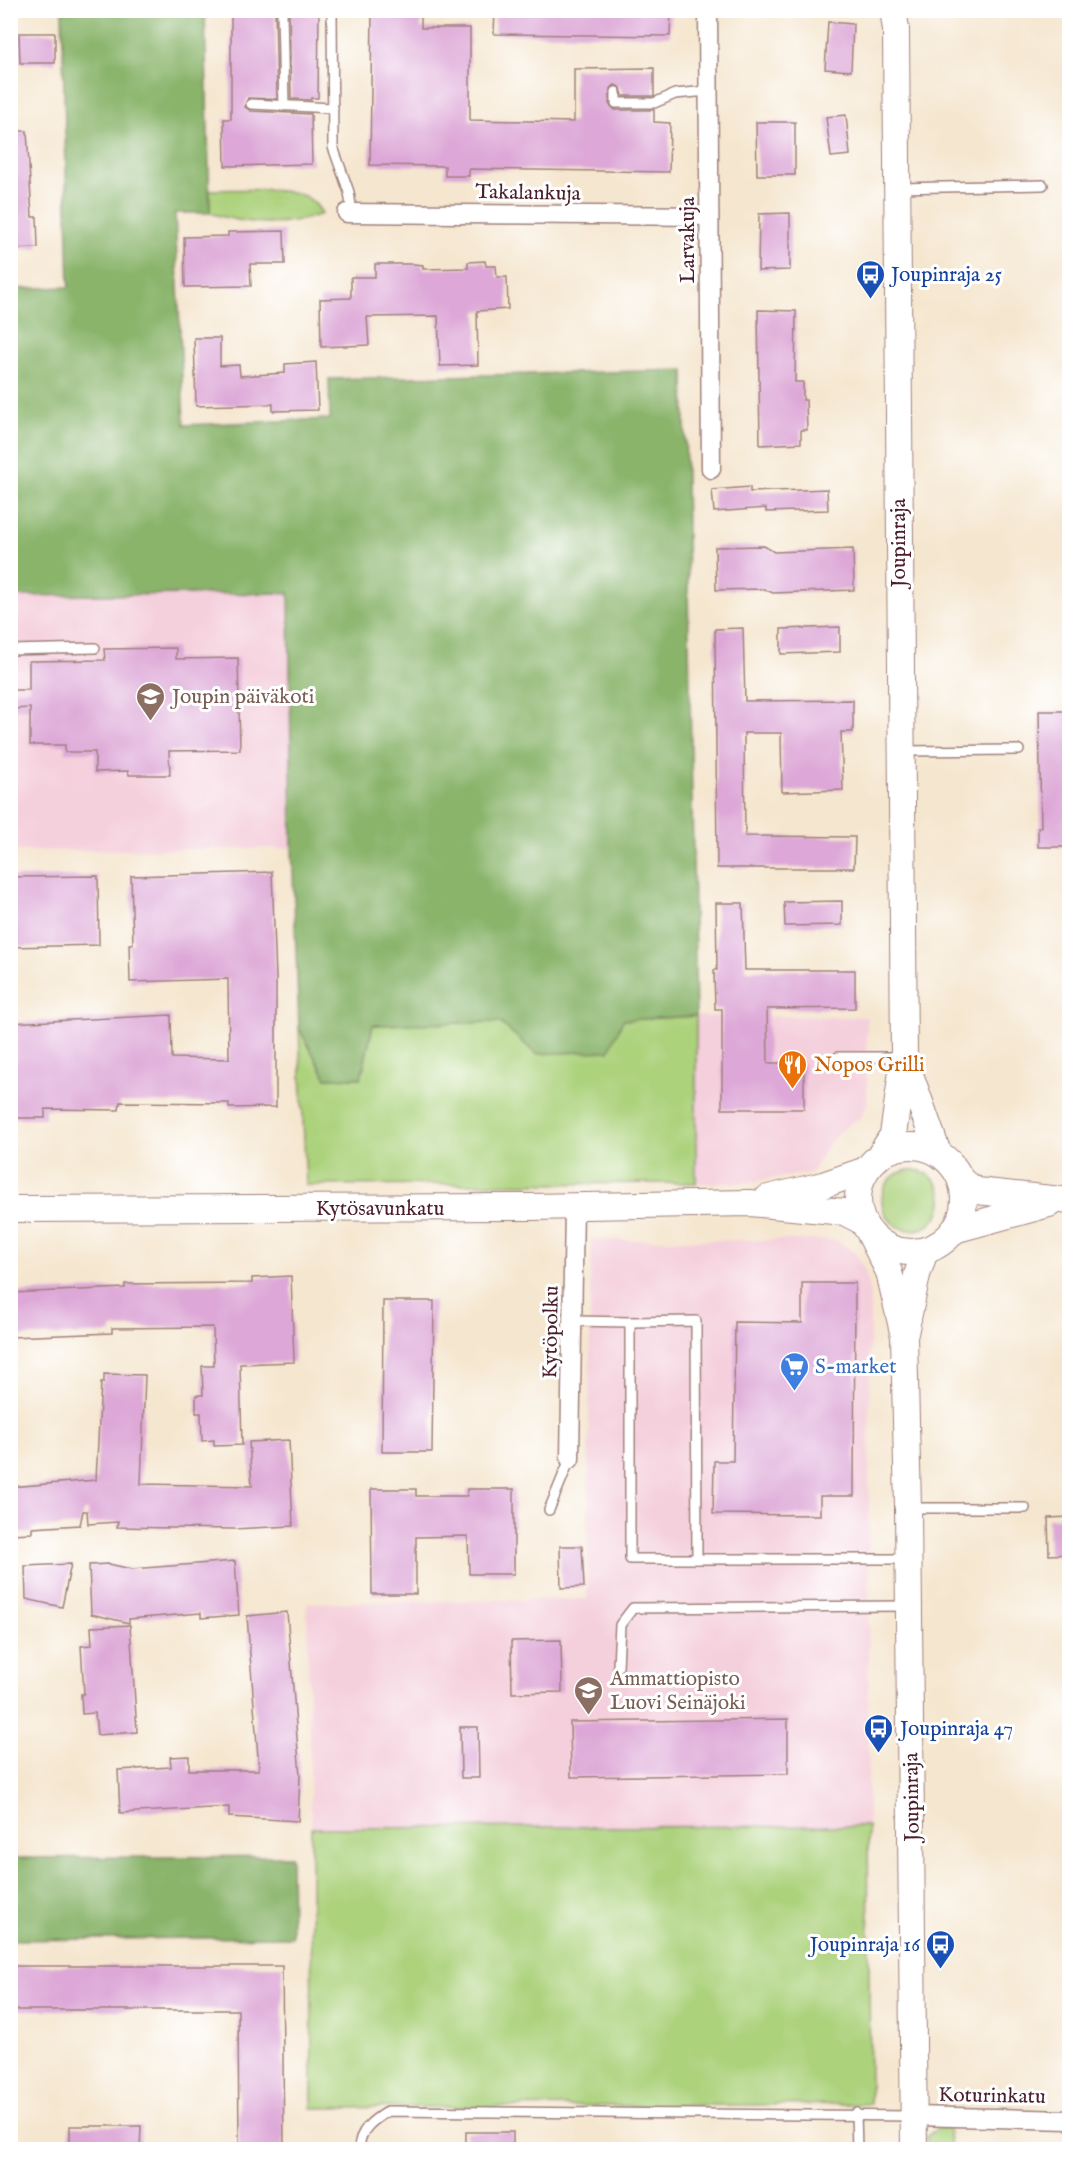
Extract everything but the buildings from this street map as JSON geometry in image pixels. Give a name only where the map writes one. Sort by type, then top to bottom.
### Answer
[{"type":"street","name":"Larvakuja","points":[[708,10],[711,470]]},
{"type":"street","name":"Joupinraja","points":[[873,1163],[893,1135],[904,1057],[896,188],[897,17]]},
{"type":"street","name":"Takalankuja","points":[[350,213],[709,216]]},
{"type":"street","name":"Joupinraja","points":[[904,1057],[938,1153]]},
{"type":"street","points":[[909,1146],[924,1147],[938,1153],[952,1165],[961,1181],[963,1207],[954,1230],[941,1243],[925,1251],[895,1251],[881,1244],[866,1228],[857,1204],[859,1186],[873,1163],[909,1146]]},
{"type":"street","name":"Kytösavunkatu","points":[[750,1203],[823,1185],[873,1163]]},
{"type":"street","points":[[961,1181],[977,1191],[1066,1201]]},
{"type":"street","points":[[954,1230],[1066,1201]]},
{"type":"street","name":"Kytösavunkatu","points":[[10,1209],[750,1203],[844,1212],[866,1228]]},
{"type":"street","name":"Kytöpolku","points":[[570,1459],[574,1206]]},
{"type":"street","name":"Joupinraja","points":[[866,1228],[889,1272],[904,1336],[909,1559],[914,2150]]},
{"type":"street","name":"Joupinraja","points":[[904,1336],[925,1251]]},
{"type":"street","name":"Koturinkatu","points":[[914,2116],[1070,2120]]},
{"type":"lane","points":[[282,10],[284,106]]},
{"type":"lane","points":[[332,10],[333,147],[349,192],[350,213]]},
{"type":"lane","points":[[616,92],[616,103],[654,103],[675,94],[708,91]]},
{"type":"lane","points":[[251,104],[333,108]]},
{"type":"lane","points":[[896,188],[1042,185]]},
{"type":"lane","points":[[10,650],[95,648]]},
{"type":"lane","points":[[900,752],[1019,750]]},
{"type":"lane","points":[[838,1057],[904,1057]]},
{"type":"lane","points":[[572,1321],[696,1321],[697,1559]]},
{"type":"lane","points":[[630,1322],[630,1559],[909,1559]]},
{"type":"lane","points":[[549,1510],[570,1459]]},
{"type":"lane","points":[[908,1508],[1025,1508]]},
{"type":"lane","points":[[618,1668],[620,1625],[633,1608],[909,1606]]},
{"type":"lane","points":[[359,2150],[359,2140],[370,2121],[388,2111],[856,2113],[914,2116]]},
{"type":"lane","points":[[856,2113],[857,2150]]},
{"type":"shaded area","name":"Joupin päiväkoti","points":[[289,593],[292,848],[11,851],[10,596]]},
{"type":"shaded area","points":[[696,1016],[867,1017],[867,1104],[861,1117],[840,1131],[827,1146],[811,1173],[741,1183],[696,1183]]},
{"type":"shaded area","points":[[591,1240],[836,1240],[855,1253],[865,1271],[870,1289],[868,1826],[311,1828],[307,1603],[587,1599]]},
{"type":"green space","points":[[62,11],[205,11],[210,213],[175,213],[184,425],[330,419],[329,379],[684,370],[696,1016],[623,1020],[609,1051],[537,1054],[499,1022],[373,1025],[361,1078],[326,1078],[299,1028],[292,848],[289,593],[11,596],[11,289],[69,287]]},
{"type":"green space","points":[[210,190],[260,190],[298,194],[314,202],[322,214],[280,223],[252,222],[224,217],[210,213]]},
{"type":"green space","points":[[696,1016],[696,1183],[306,1185],[299,1028],[326,1078],[361,1078],[373,1025],[500,1022],[537,1054],[622,1020]]},
{"type":"green space","points":[[906,1170],[918,1170],[929,1175],[937,1183],[942,1200],[940,1212],[929,1225],[918,1230],[906,1230],[895,1225],[887,1217],[882,1206],[882,1194],[887,1183],[895,1175]]},
{"type":"green space","points":[[868,1826],[870,2104],[312,2108],[311,1828]]},
{"type":"green space","points":[[291,1856],[292,1937],[11,1940],[11,1858]]},
{"type":"green space","points":[[948,2127],[951,2149],[927,2149],[927,2136],[937,2129]]},
{"type":"place","name":"Joupinraja 25","points":[[870,300]]},
{"type":"place","name":"Joupin päiväkoti","points":[[151,722]]},
{"type":"place","name":"Nopos Grilli","points":[[793,1090]]},
{"type":"place","name":"S-market","points":[[794,1392]]},
{"type":"place","name":"Ammattiopisto Luovi Seinäjoki","points":[[589,1716]]},
{"type":"place","name":"Joupinraja 47","points":[[879,1754]]},
{"type":"place","name":"Joupinraja 16","points":[[941,1970]]}]
